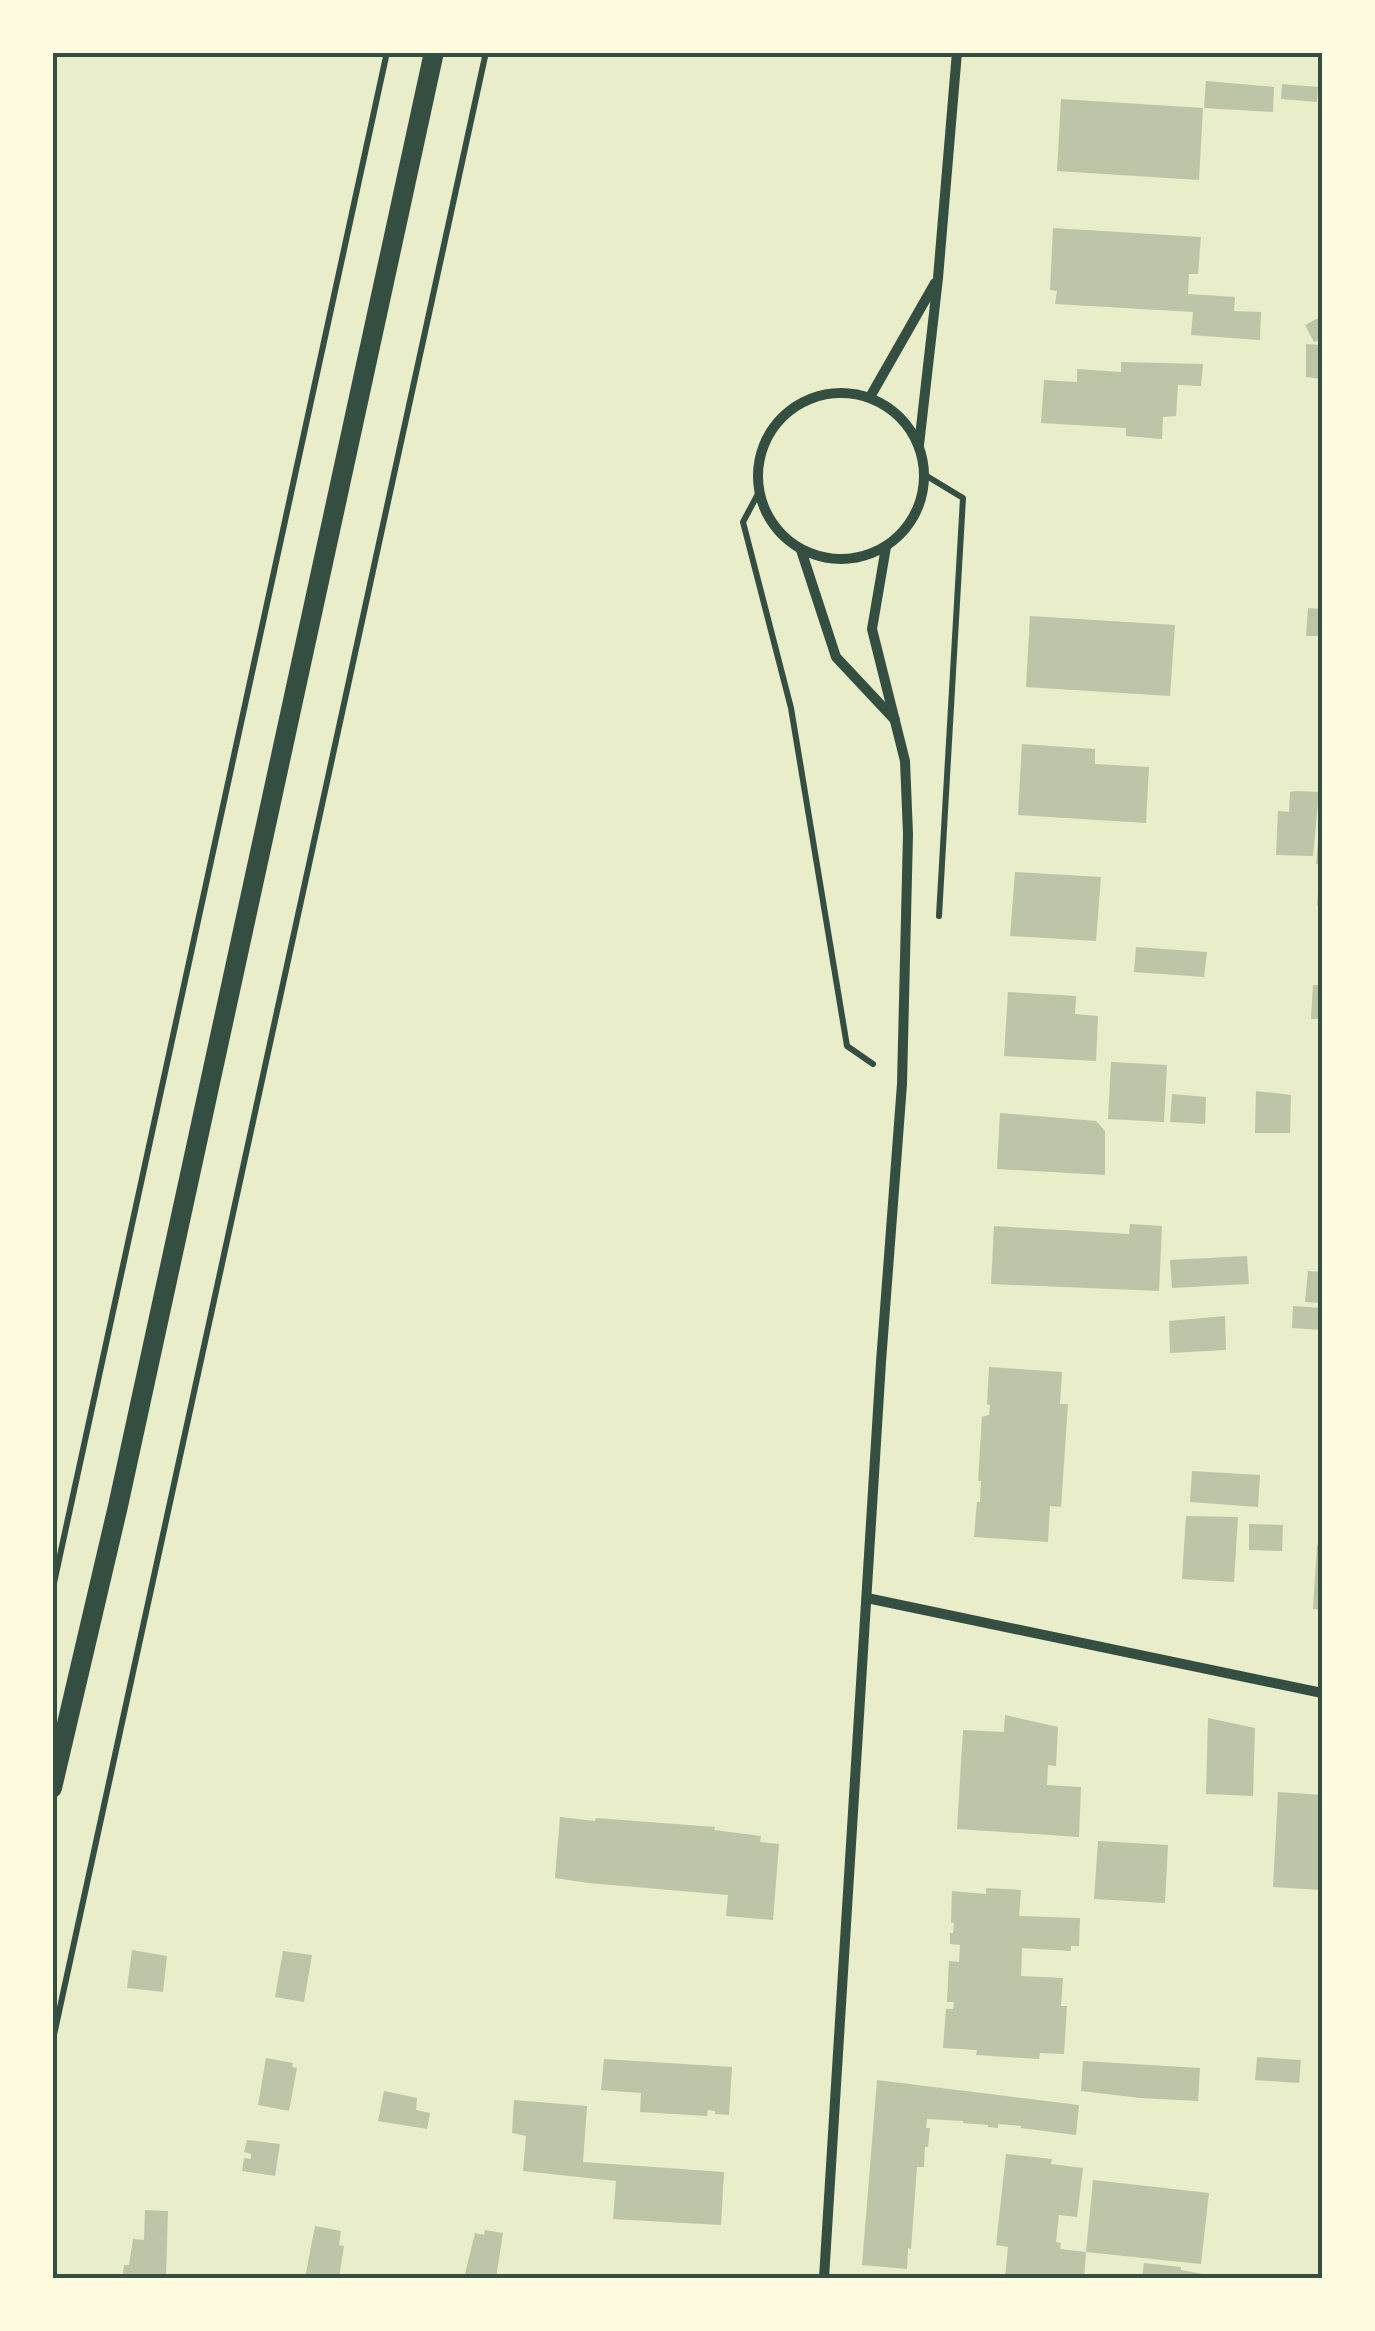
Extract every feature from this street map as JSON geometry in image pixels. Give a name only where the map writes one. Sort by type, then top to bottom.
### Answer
[{"type":"main road","points":[[52,1788],[123,1486],[434,52]]},
{"type":"street","points":[[919,446],[938,278],[956,52]]},
{"type":"street","points":[[870,398],[938,278]]},
{"type":"street","points":[[850,393],[870,398],[898,414],[919,446],[925,475],[923,494],[898,537],[886,547],[851,560],[826,558],[801,550],[777,530],[764,509],[759,492],[760,458],[771,429],[782,416],[812,397],[850,393]]},
{"type":"street","points":[[824,2278],[902,1084],[908,834],[905,761],[872,629],[886,547]]},
{"type":"street","points":[[801,550],[836,657],[896,722]]},
{"type":"street","points":[[868,1598],[1322,1694]]},
{"type":"path","points":[[52,1592],[388,52]]},
{"type":"path","points":[[52,2044],[486,52]]},
{"type":"path","points":[[925,475],[963,498],[938,928]]},
{"type":"path","points":[[759,492],[743,522],[792,708],[846,1046],[902,1084]]},
{"type":"building","points":[[1206,81],[1274,87],[1273,112],[1204,108]]},
{"type":"building","points":[[1282,84],[1318,87],[1317,102],[1281,99]]},
{"type":"building","points":[[1061,99],[1203,108],[1199,180],[1057,171]]},
{"type":"building","points":[[1053,228],[1201,237],[1198,274],[1189,274],[1188,294],[1235,297],[1234,311],[1261,312],[1260,340],[1191,335],[1193,312],[1055,304],[1057,291],[1050,290]]},
{"type":"building","points":[[1322,316],[1322,339],[1314,342],[1305,325]]},
{"type":"building","points":[[1306,344],[1322,345],[1322,379],[1306,377]]},
{"type":"building","points":[[1121,362],[1203,364],[1201,386],[1178,385],[1176,416],[1163,417],[1162,439],[1126,436],[1126,428],[1041,423],[1044,380],[1077,382],[1077,369],[1121,372]]},
{"type":"building","points":[[1308,608],[1322,609],[1322,636],[1306,636]]},
{"type":"building","points":[[1030,616],[1175,625],[1170,696],[1026,687]]},
{"type":"building","points":[[1022,744],[1095,749],[1095,764],[1149,767],[1146,823],[1018,815]]},
{"type":"building","points":[[1290,792],[1319,792],[1313,856],[1276,855],[1278,811],[1289,812]]},
{"type":"building","points":[[1322,819],[1322,865],[1316,864]]},
{"type":"building","points":[[1015,872],[1101,877],[1096,941],[1010,936]]},
{"type":"building","points":[[1322,881],[1322,905],[1317,905]]},
{"type":"building","points":[[1136,947],[1207,952],[1204,977],[1134,972]]},
{"type":"building","points":[[1313,985],[1322,985],[1322,1019],[1311,1019]]},
{"type":"building","points":[[1008,992],[1076,996],[1075,1014],[1098,1016],[1096,1061],[1004,1056]]},
{"type":"building","points":[[1111,1062],[1167,1065],[1164,1122],[1108,1119]]},
{"type":"building","points":[[1256,1091],[1291,1095],[1290,1133],[1255,1133]]},
{"type":"building","points":[[1172,1094],[1206,1097],[1205,1124],[1170,1122]]},
{"type":"building","points":[[1000,1113],[1096,1121],[1105,1131],[1105,1175],[997,1169]]},
{"type":"building","points":[[1130,1224],[1162,1226],[1159,1291],[991,1284],[994,1226],[1129,1234]]},
{"type":"building","points":[[1247,1256],[1249,1284],[1172,1288],[1170,1260]]},
{"type":"building","points":[[1308,1271],[1322,1272],[1322,1303],[1305,1302]]},
{"type":"building","points":[[1293,1306],[1322,1308],[1322,1330],[1292,1328]]},
{"type":"building","points":[[1225,1316],[1226,1350],[1170,1353],[1169,1321]]},
{"type":"building","points":[[989,1367],[1062,1372],[1060,1404],[1068,1404],[1061,1507],[1050,1506],[1048,1542],[974,1537],[980,1502],[982,1417],[989,1415],[990,1405]]},
{"type":"building","points":[[1192,1471],[1260,1475],[1258,1507],[1190,1502]]},
{"type":"building","points":[[1186,1516],[1238,1517],[1234,1582],[1182,1579]]},
{"type":"building","points":[[1249,1524],[1283,1525],[1282,1551],[1249,1550]]},
{"type":"building","points":[[1317,1545],[1322,1546],[1322,1610],[1313,1609]]},
{"type":"building","points":[[1005,1715],[1058,1727],[1056,1766],[1048,1765],[1047,1785],[1081,1787],[1079,1837],[957,1829],[963,1730],[1004,1732]]},
{"type":"building","points":[[1208,1718],[1255,1728],[1253,1796],[1206,1794]]},
{"type":"building","points":[[1278,1792],[1322,1795],[1322,1890],[1273,1887]]},
{"type":"building","points":[[560,1817],[715,1827],[714,1830],[761,1836],[760,1842],[779,1844],[773,1920],[726,1916],[728,1895],[555,1878]]},
{"type":"building","points":[[1098,1841],[1168,1845],[1165,1903],[1094,1899]]},
{"type":"building","points":[[986,1888],[1021,1890],[1019,1916],[1080,1918],[1079,1946],[1071,1946],[1071,1951],[1022,1948],[1021,1976],[1063,1978],[1061,2006],[1067,2006],[1064,2054],[1040,2053],[1039,2059],[976,2055],[977,2050],[943,2048],[946,2009],[953,2009],[954,2002],[947,2002],[949,1961],[959,1962],[960,1945],[950,1944],[954,1923],[952,1891],[986,1894]]},
{"type":"building","points":[[132,1950],[167,1956],[163,1992],[127,1988]]},
{"type":"building","points":[[283,1951],[312,1955],[304,2002],[275,1997]]},
{"type":"building","points":[[1257,2057],[1301,2060],[1299,2083],[1255,2080]]},
{"type":"building","points":[[266,2058],[293,2063],[292,2067],[297,2068],[289,2111],[258,2105]]},
{"type":"building","points":[[604,2059],[732,2067],[729,2115],[708,2110],[707,2116],[640,2112],[641,2093],[601,2090]]},
{"type":"building","points":[[1083,2061],[1200,2068],[1198,2101],[1081,2091]]},
{"type":"building","points":[[877,2080],[1079,2105],[1076,2135],[1021,2126],[998,2124],[998,2128],[927,2119],[928,2147],[924,2167],[917,2167],[907,2269],[862,2265]]},
{"type":"building","points":[[384,2091],[417,2098],[416,2110],[430,2113],[427,2129],[378,2121]]},
{"type":"building","points":[[514,2100],[587,2106],[583,2162],[724,2172],[721,2225],[613,2219],[616,2181],[523,2171],[526,2136],[512,2133]]},
{"type":"building","points":[[247,2140],[280,2144],[275,2176],[242,2171],[244,2158],[251,2159],[251,2154],[244,2152]]},
{"type":"building","points":[[1006,2154],[1052,2159],[1051,2164],[1083,2168],[1077,2217],[1059,2215],[1056,2242],[1061,2243],[1060,2249],[1086,2252],[1084,2278],[1005,2278],[1008,2247],[996,2245]]},
{"type":"building","points":[[1093,2180],[1209,2193],[1201,2264],[1086,2252]]},
{"type":"building","points":[[145,2210],[168,2211],[166,2278],[122,2278],[124,2265],[129,2265],[133,2239],[144,2240]]},
{"type":"building","points":[[315,2226],[341,2231],[339,2245],[344,2246],[339,2278],[305,2278]]},
{"type":"building","points":[[485,2230],[503,2233],[496,2278],[464,2278],[475,2233],[484,2235]]},
{"type":"building","points":[[1144,2263],[1181,2267],[1219,2278],[1142,2278]]}]
